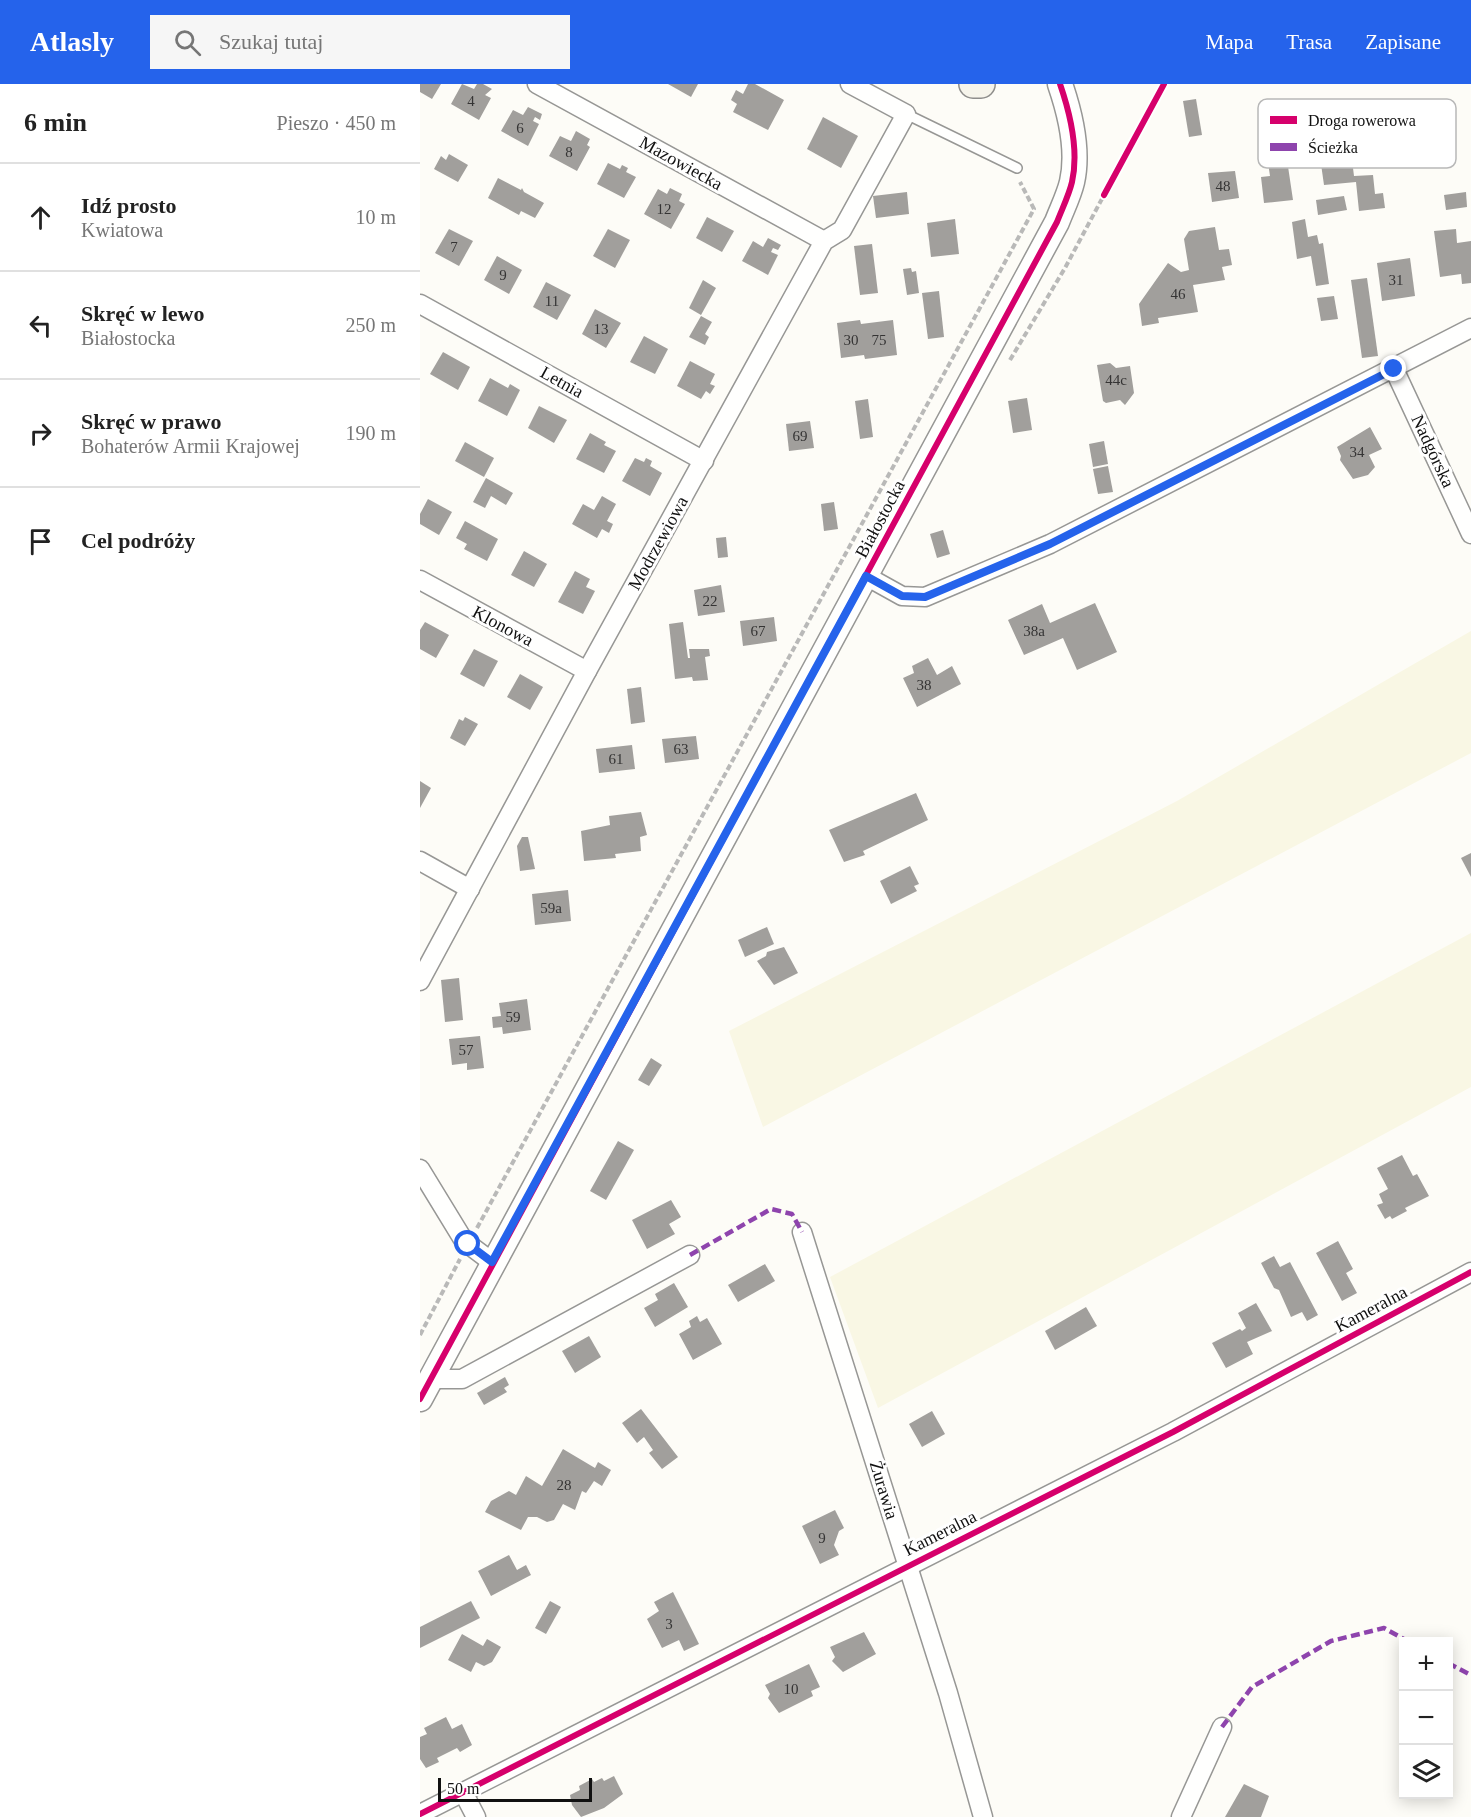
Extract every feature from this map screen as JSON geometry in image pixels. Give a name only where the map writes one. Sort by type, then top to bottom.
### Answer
[{"type":"main road","points":[[973,84],[981,84]]},
{"type":"street","name":"Mazowiecka","points":[[537,84],[824,241]]},
{"type":"street","points":[[850,84],[906,114]]},
{"type":"street","name":"Białostocka","points":[[425,1389],[1057,222],[1072,183],[1074,166],[1072,131],[1060,84]]},
{"type":"street","name":"Modrzewiowa","points":[[420,981],[587,671],[824,241],[842,230],[906,114]]},
{"type":"street","name":"Letnia","points":[[420,304],[704,461]]},
{"type":"street","points":[[866,576],[902,596],[925,597],[1050,544],[1471,328]]},
{"type":"street","name":"Nadgórska","points":[[1394,369],[1471,534]]},
{"type":"street","name":"Klonowa","points":[[420,580],[587,671]]},
{"type":"street","points":[[420,861],[470,888]]},
{"type":"street","points":[[420,1169],[468,1244],[492,1262]]},
{"type":"street","name":"Żurawia","points":[[802,1232],[837,1334],[948,1693],[983,1817]]},
{"type":"street","points":[[425,1389],[462,1379],[690,1255]]},
{"type":"street","name":"Kameralna","points":[[420,1814],[1173,1432],[1471,1272]]},
{"type":"street","points":[[1181,1817],[1222,1727]]},
{"type":"street","points":[[463,1792],[476,1817]]},
{"type":"lane","points":[[906,114],[1017,168]]},
{"type":"path","points":[[420,1335],[1034,208],[1023,184],[1015,179]]},
{"type":"path","points":[[1065,268],[1104,195]]},
{"type":"shaded area","points":[[1471,631],[1471,753],[763,1127],[729,1031],[1177,801]]},
{"type":"shaded area","points":[[1471,933],[1471,1087],[878,1408],[830,1277]]},
{"type":"building","points":[[420,84],[441,84],[432,99],[420,92]]},
{"type":"building","points":[[462,84],[474,89],[477,84],[483,84],[492,89],[485,95],[491,98],[479,120],[451,104]]},
{"type":"building","points":[[668,84],[698,84],[691,97]]},
{"type":"building","points":[[748,84],[755,84],[784,100],[768,130],[733,112],[737,104],[731,100],[736,90],[743,94]]},
{"type":"building","points":[[1196,99],[1202,135],[1189,137],[1183,101]]},
{"type":"building","points":[[528,107],[542,114],[540,120],[535,117],[533,121],[539,124],[528,146],[501,131],[513,110],[523,115]]},
{"type":"building","points":[[823,117],[858,136],[841,168],[807,149]]},
{"type":"building","points":[[576,131],[590,139],[587,145],[590,147],[577,171],[549,156],[560,136],[571,141]]},
{"type":"building","points":[[449,154],[468,165],[458,182],[434,169],[441,156],[446,160]]},
{"type":"building","points":[[608,163],[620,169],[622,165],[628,168],[626,172],[636,177],[624,198],[597,184]]},
{"type":"building","points":[[1269,168],[1288,168],[1293,200],[1264,203],[1261,177],[1270,176]]},
{"type":"building","points":[[1322,168],[1353,168],[1354,176],[1373,175],[1375,194],[1383,193],[1385,208],[1359,211],[1356,182],[1324,185]]},
{"type":"building","points":[[1235,171],[1239,198],[1212,202],[1208,173]]},
{"type":"building","points":[[498,178],[521,190],[522,188],[524,192],[544,203],[535,218],[521,211],[519,215],[488,198]]},
{"type":"building","points":[[670,188],[682,194],[679,201],[685,204],[671,229],[644,214],[658,189],[667,194]]},
{"type":"building","points":[[907,192],[909,214],[876,218],[873,196]]},
{"type":"building","points":[[1466,192],[1467,207],[1446,210],[1444,195]]},
{"type":"building","points":[[1344,196],[1347,210],[1318,215],[1316,200]]},
{"type":"building","points":[[707,217],[734,231],[722,252],[696,238]]},
{"type":"building","points":[[955,219],[959,254],[931,257],[927,223]]},
{"type":"building","points":[[1305,219],[1308,237],[1317,235],[1319,244],[1323,243],[1329,284],[1316,286],[1311,256],[1297,259],[1292,222]]},
{"type":"building","points":[[1215,227],[1219,250],[1229,249],[1232,265],[1222,267],[1225,280],[1193,285],[1198,312],[1158,318],[1159,323],[1142,326],[1139,304],[1168,263],[1181,272],[1189,270],[1184,239],[1189,231]]},
{"type":"building","points":[[449,229],[473,241],[459,266],[435,253]]},
{"type":"building","points":[[608,229],[630,240],[615,268],[593,256]]},
{"type":"building","points":[[1456,229],[1457,243],[1471,241],[1471,283],[1462,284],[1461,274],[1440,277],[1434,231]]},
{"type":"building","points":[[768,238],[781,245],[778,250],[773,248],[771,252],[778,255],[768,275],[742,261],[753,241],[763,247]]},
{"type":"building","points":[[872,244],[878,293],[860,295],[854,246]]},
{"type":"building","points":[[497,256],[522,270],[509,294],[484,280]]},
{"type":"building","points":[[1410,258],[1415,296],[1382,301],[1377,263]]},
{"type":"building","points":[[911,268],[912,272],[916,271],[919,293],[907,295],[903,269]]},
{"type":"building","points":[[1367,278],[1378,356],[1362,358],[1351,280]]},
{"type":"building","points":[[703,280],[716,288],[701,315],[689,308]]},
{"type":"building","points":[[546,282],[571,295],[557,320],[533,307]]},
{"type":"building","points":[[939,291],[944,337],[928,339],[922,293]]},
{"type":"building","points":[[1334,296],[1338,319],[1321,321],[1317,298]]},
{"type":"building","points":[[595,309],[621,323],[606,348],[582,334]]},
{"type":"building","points":[[701,316],[712,322],[705,334],[709,337],[705,345],[689,337]]},
{"type":"building","points":[[860,320],[861,324],[893,320],[897,355],[865,359],[864,355],[841,358],[837,323]]},
{"type":"building","points":[[644,336],[668,349],[655,374],[630,362]]},
{"type":"building","points":[[443,352],[470,367],[458,390],[430,374]]},
{"type":"building","points":[[690,361],[715,374],[710,384],[715,386],[710,394],[706,391],[701,399],[677,386]]},
{"type":"building","points":[[1110,363],[1116,368],[1130,366],[1134,393],[1125,405],[1120,400],[1106,403],[1103,401],[1097,365]]},
{"type":"building","points":[[490,378],[508,388],[510,384],[520,390],[507,416],[478,401]]},
{"type":"building","points":[[1027,398],[1032,430],[1013,433],[1008,401]]},
{"type":"building","points":[[868,399],[873,437],[860,439],[855,401]]},
{"type":"building","points":[[539,406],[567,420],[554,443],[528,428]]},
{"type":"building","points":[[810,421],[814,448],[789,451],[786,424]]},
{"type":"building","points":[[1370,427],[1382,449],[1369,455],[1375,467],[1368,475],[1353,479],[1340,460],[1341,456],[1337,447]]},
{"type":"building","points":[[590,433],[606,442],[604,445],[616,451],[604,473],[576,459]]},
{"type":"building","points":[[1104,441],[1108,464],[1093,467],[1089,444]]},
{"type":"building","points":[[465,442],[494,458],[484,477],[455,461]]},
{"type":"building","points":[[635,458],[644,462],[646,458],[652,461],[650,466],[662,473],[650,496],[622,481]]},
{"type":"building","points":[[1108,466],[1113,492],[1098,494],[1093,469]]},
{"type":"building","points":[[486,478],[513,493],[506,505],[491,496],[485,508],[473,502]]},
{"type":"building","points":[[602,496],[616,504],[607,521],[613,524],[609,533],[602,529],[597,538],[572,524],[583,504],[594,510]]},
{"type":"building","points":[[428,499],[452,512],[439,535],[420,524],[420,514]]},
{"type":"building","points":[[834,502],[838,529],[824,531],[821,504]]},
{"type":"building","points":[[465,521],[498,539],[487,561],[464,549],[467,544],[456,538]]},
{"type":"building","points":[[943,530],[950,554],[937,558],[930,534]]},
{"type":"building","points":[[726,537],[728,557],[718,558],[716,538]]},
{"type":"building","points":[[524,551],[547,564],[534,587],[511,575]]},
{"type":"building","points":[[575,571],[590,579],[586,587],[595,591],[583,614],[558,602]]},
{"type":"building","points":[[721,585],[725,612],[698,616],[694,590]]},
{"type":"building","points":[[1095,603],[1117,652],[1077,670],[1063,638],[1024,655],[1008,620],[1042,604],[1050,623]]},
{"type":"building","points":[[774,617],[777,641],[743,646],[740,621]]},
{"type":"building","points":[[425,622],[449,635],[436,658],[420,649],[420,630]]},
{"type":"building","points":[[683,622],[688,658],[690,658],[689,649],[709,649],[710,656],[705,657],[708,680],[693,681],[692,677],[675,679],[669,624]]},
{"type":"building","points":[[474,649],[498,661],[484,687],[460,674]]},
{"type":"building","points":[[928,658],[937,675],[952,666],[961,684],[917,707],[903,678],[914,673],[912,666]]},
{"type":"building","points":[[520,674],[543,687],[530,710],[507,697]]},
{"type":"building","points":[[641,687],[645,722],[631,724],[627,689]]},
{"type":"building","points":[[465,717],[478,724],[465,746],[450,738],[459,719],[463,721]]},
{"type":"building","points":[[696,736],[699,759],[665,763],[662,739]]},
{"type":"building","points":[[632,745],[635,769],[599,773],[596,749]]},
{"type":"building","points":[[420,781],[431,788],[420,808]]},
{"type":"building","points":[[916,793],[928,820],[863,851],[865,855],[844,862],[829,830]]},
{"type":"building","points":[[641,812],[647,835],[640,837],[641,851],[615,854],[616,858],[584,861],[581,831],[610,825],[609,816]]},
{"type":"building","points":[[522,837],[528,837],[535,869],[520,871],[517,846]]},
{"type":"building","points":[[1471,853],[1471,877],[1461,858]]},
{"type":"building","points":[[910,866],[919,884],[914,886],[917,891],[891,904],[880,881]]},
{"type":"building","points":[[568,890],[571,921],[535,925],[532,894]]},
{"type":"building","points":[[767,927],[774,944],[745,957],[738,940]]},
{"type":"building","points":[[784,947],[798,973],[774,985],[757,961],[766,956],[767,952]]},
{"type":"building","points":[[459,978],[463,1020],[445,1022],[441,980]]},
{"type":"building","points":[[527,999],[531,1030],[503,1034],[502,1027],[493,1028],[492,1017],[501,1016],[499,1003]]},
{"type":"building","points":[[480,1036],[484,1068],[467,1070],[467,1063],[452,1065],[449,1039]]},
{"type":"building","points":[[651,1058],[662,1065],[649,1086],[638,1080]]},
{"type":"building","points":[[618,1141],[634,1150],[606,1200],[590,1191]]},
{"type":"building","points":[[1402,1155],[1413,1176],[1417,1174],[1429,1196],[1405,1208],[1407,1211],[1392,1219],[1390,1216],[1385,1219],[1377,1205],[1383,1203],[1379,1194],[1388,1189],[1377,1168]]},
{"type":"building","points":[[671,1200],[681,1217],[669,1224],[675,1234],[647,1249],[632,1220]]},
{"type":"building","points":[[1338,1241],[1353,1269],[1346,1273],[1357,1293],[1342,1301],[1316,1253]]},
{"type":"building","points":[[1274,1256],[1280,1267],[1290,1262],[1318,1315],[1307,1321],[1302,1312],[1291,1317],[1279,1290],[1274,1288],[1261,1263]]},
{"type":"building","points":[[765,1264],[775,1281],[738,1302],[728,1285]]},
{"type":"building","points":[[674,1283],[688,1307],[655,1327],[644,1308],[658,1300],[655,1294]]},
{"type":"building","points":[[1256,1303],[1272,1331],[1247,1342],[1253,1354],[1226,1368],[1212,1343],[1246,1328],[1238,1313]]},
{"type":"building","points":[[1086,1307],[1097,1326],[1055,1350],[1045,1331]]},
{"type":"building","points":[[697,1316],[700,1322],[707,1318],[722,1344],[693,1360],[679,1334],[691,1327],[689,1321]]},
{"type":"building","points":[[589,1336],[601,1357],[575,1373],[562,1351]]},
{"type":"building","points":[[505,1377],[509,1385],[504,1388],[507,1392],[484,1405],[477,1393]]},
{"type":"building","points":[[641,1409],[678,1457],[662,1469],[649,1453],[653,1450],[644,1437],[637,1443],[622,1423]]},
{"type":"building","points":[[932,1411],[945,1434],[922,1447],[909,1424]]},
{"type":"building","points":[[563,1449],[595,1468],[598,1462],[611,1470],[602,1486],[594,1481],[586,1493],[582,1491],[575,1510],[563,1504],[554,1520],[547,1522],[537,1517],[528,1517],[521,1530],[485,1512],[491,1501],[509,1491],[516,1495],[526,1476],[542,1486]]},
{"type":"building","points":[[835,1510],[844,1528],[839,1531],[834,1545],[839,1555],[820,1564],[802,1526]]},
{"type":"building","points":[[509,1555],[517,1570],[526,1565],[531,1575],[491,1596],[478,1571]]},
{"type":"building","points":[[673,1592],[699,1644],[684,1651],[679,1640],[662,1648],[647,1619],[659,1611],[654,1602]]},
{"type":"building","points":[[471,1601],[480,1618],[420,1648],[420,1627]]},
{"type":"building","points":[[550,1601],[561,1607],[546,1634],[535,1628]]},
{"type":"building","points":[[864,1632],[876,1654],[843,1672],[832,1661],[835,1657],[830,1647]]},
{"type":"building","points":[[462,1634],[483,1646],[487,1639],[501,1647],[492,1662],[484,1666],[476,1662],[471,1672],[448,1660]]},
{"type":"building","points":[[809,1664],[820,1687],[811,1691],[813,1696],[779,1713],[768,1698],[770,1694],[765,1685]]},
{"type":"building","points":[[446,1717],[452,1729],[462,1724],[472,1745],[460,1752],[457,1748],[437,1758],[439,1762],[426,1768],[420,1759],[420,1737],[427,1734],[424,1728]]},
{"type":"building","points":[[614,1776],[623,1794],[604,1808],[581,1817],[572,1805],[570,1795],[580,1790],[579,1786],[592,1779],[594,1782],[602,1778],[604,1781]]},
{"type":"building","points":[[1244,1784],[1269,1796],[1261,1817],[1225,1817]]},
{"type":"marked path","points":[[690,1255],[771,1209],[792,1214],[802,1232]]},
{"type":"marked path","points":[[1222,1727],[1252,1687],[1331,1641],[1384,1628],[1400,1637]]},
{"type":"marked path","points":[[1453,1666],[1471,1675]]},
{"type":"cycle path","points":[[420,1399],[1057,222],[1071,187],[1074,170],[1074,145],[1070,120],[1060,84]]},
{"type":"cycle path","points":[[1104,195],[1164,84]]},
{"type":"cycle path","points":[[420,1814],[1173,1432],[1471,1272]]},
{"type":"route","points":[[468,1244],[492,1262],[866,576],[902,596],[925,597],[1050,544],[1394,369]]}]
